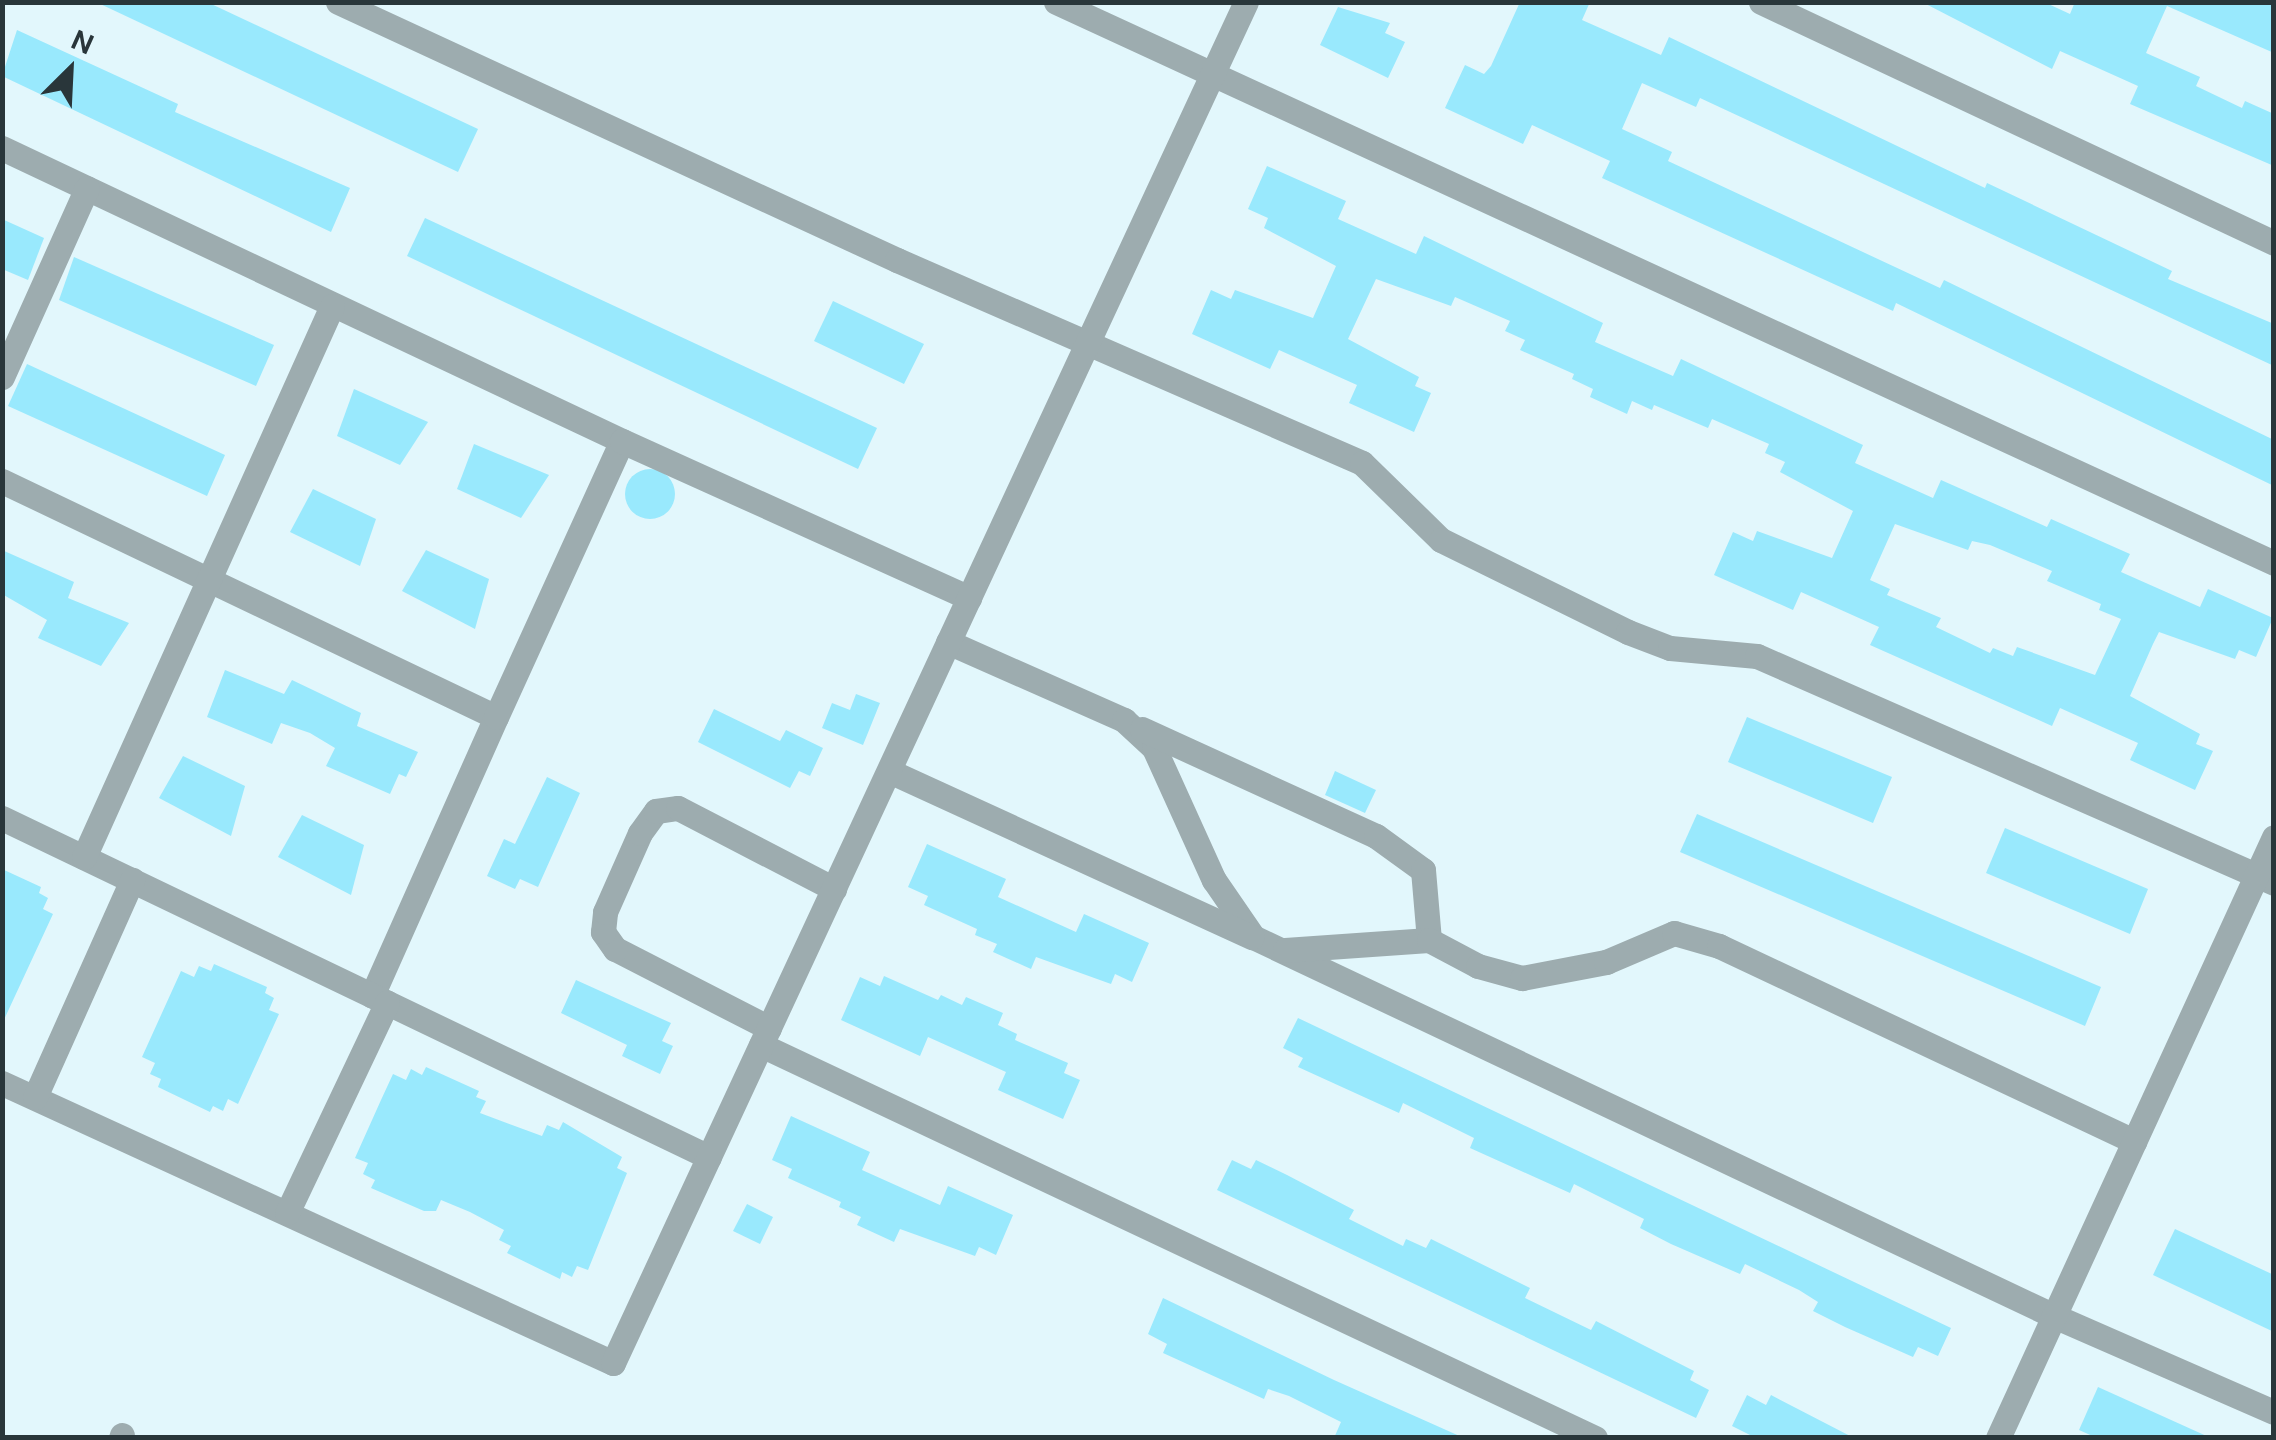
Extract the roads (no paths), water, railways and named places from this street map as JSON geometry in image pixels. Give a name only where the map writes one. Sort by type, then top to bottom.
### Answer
[{"type":"street","points":[[338,2],[1362,463],[1441,540],[1628,632],[1683,650],[1757,656],[2265,879]]},
{"type":"street","points":[[1056,2],[2274,564]]},
{"type":"street","points":[[2,1083],[614,1363],[1246,2]]},
{"type":"street","points":[[1761,2],[2274,243]]},
{"type":"street","points":[[2,148],[622,441],[969,598]]},
{"type":"street","points":[[2,377],[86,188]]},
{"type":"street","points":[[84,857],[214,578],[332,306]]},
{"type":"street","points":[[286,1214],[496,717],[622,441]]},
{"type":"street","points":[[2,481],[214,578],[496,717]]},
{"type":"street","points":[[948,642],[1376,836],[1423,870],[1429,940]]},
{"type":"street","points":[[1124,720],[1154,748],[1214,880],[1254,938]]},
{"type":"street","points":[[889,771],[1281,950],[2054,1316],[2274,1412]]},
{"type":"street","points":[[834,889],[678,808],[656,811],[640,833],[605,912],[603,932],[616,949],[765,1036],[1595,1438]]},
{"type":"street","points":[[2,818],[709,1156]]},
{"type":"street","points":[[1998,1438],[2134,1141],[2265,879],[2274,837]]},
{"type":"street","points":[[35,1097],[132,880]]},
{"type":"street","points":[[1281,950],[1429,940],[1478,966],[1522,978],[1606,962],[1674,933],[1719,946],[2134,1141]]}]
